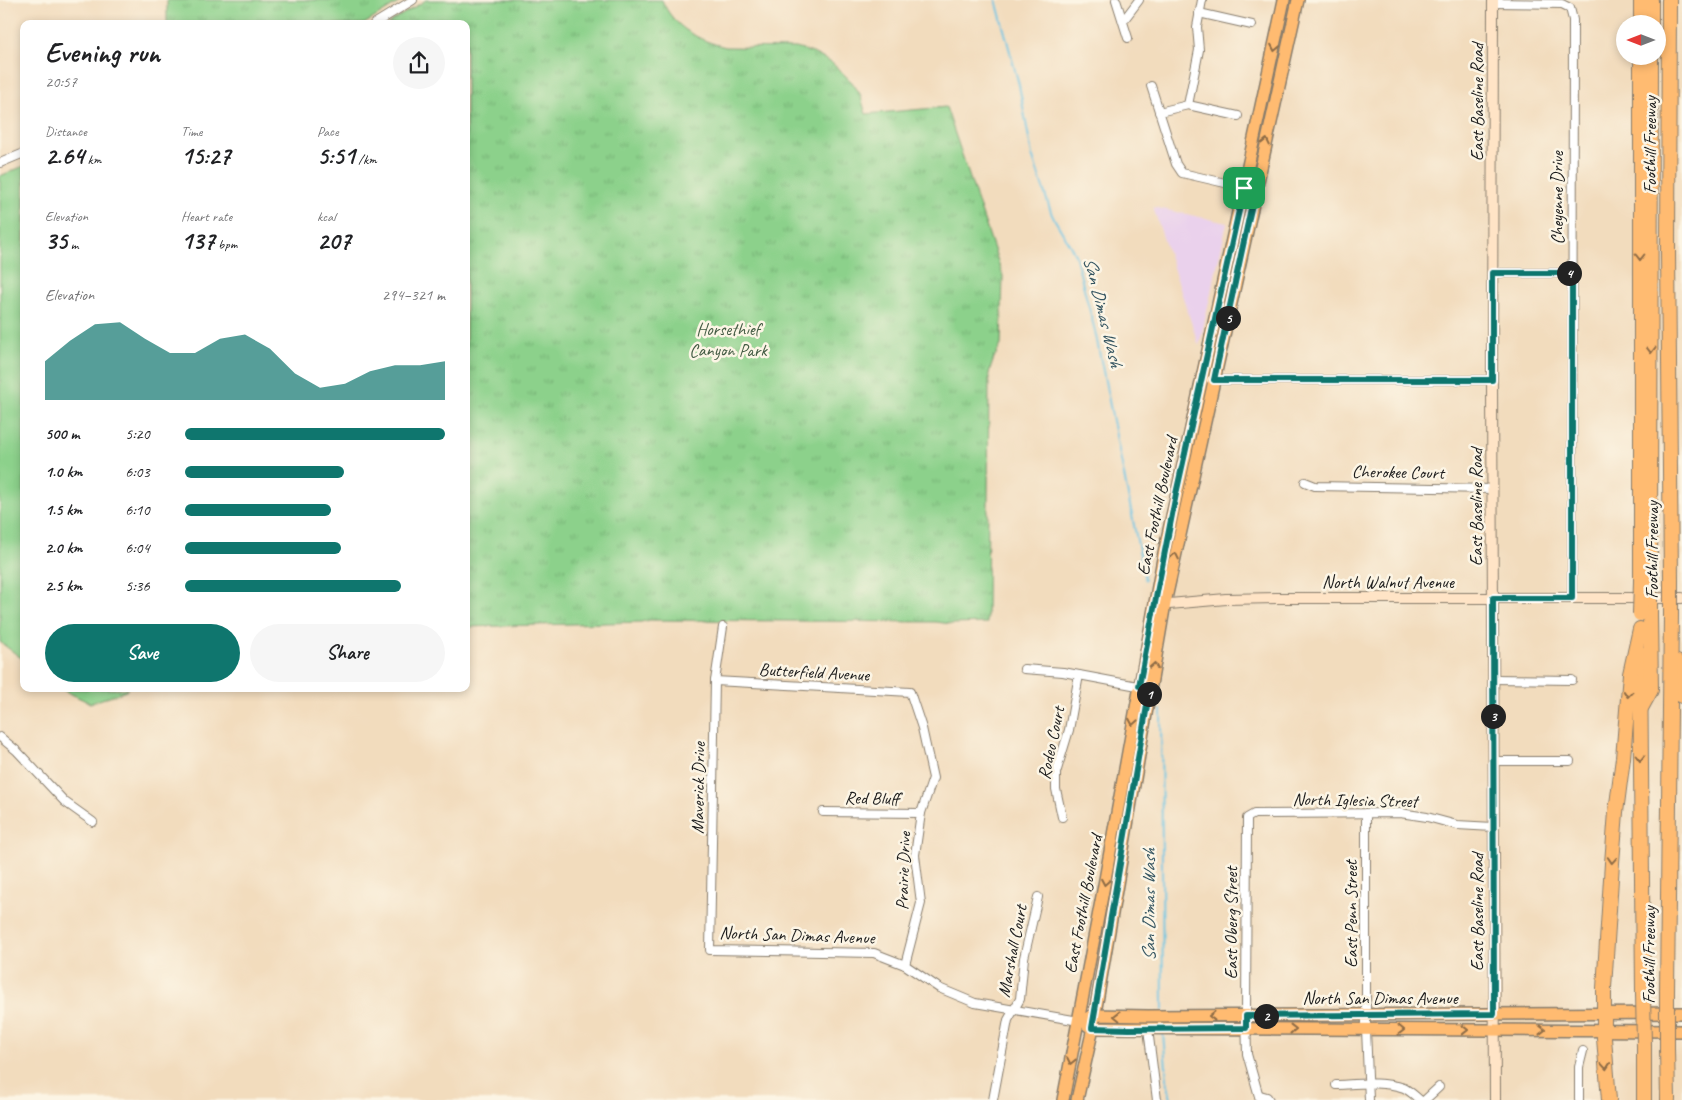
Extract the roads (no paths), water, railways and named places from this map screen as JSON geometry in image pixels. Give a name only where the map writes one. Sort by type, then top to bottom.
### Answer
[{"type":"highway","points":[[1641,0],[1641,15]]},
{"type":"highway","points":[[1651,15],[1652,0]]},
{"type":"highway","name":"Foothill Freeway","points":[[1646,1098],[1643,993],[1640,629],[1656,615],[1668,252],[1669,0]]},
{"type":"highway","name":"Foothill Freeway","points":[[1641,65],[1656,581],[1663,1048],[1668,1100]]},
{"type":"highway","points":[[1651,65],[1656,581]]},
{"type":"highway","points":[[1656,615],[1682,696]]},
{"type":"highway","points":[[1640,709],[1652,690],[1656,615]]},
{"type":"highway","points":[[1609,1100],[1604,1032],[1608,915],[1630,674],[1640,629]]},
{"type":"highway","points":[[1659,1100],[1663,1048]]},
{"type":"main road","name":"East Foothill Boulevard","points":[[1063,1100],[1160,604],[1176,494],[1208,380],[1249,189],[1284,0]]},
{"type":"main road","name":"East Foothill Boulevard","points":[[1249,189],[1298,0]]},
{"type":"main road","name":"East Baseline Road","points":[[1493,2],[1492,380],[1495,1100]]},
{"type":"main road","name":"North Walnut Avenue","points":[[1160,604],[1277,598],[1682,598]]},
{"type":"main road","name":"East Foothill Boulevard","points":[[1077,1100],[1092,1028],[1144,687]]},
{"type":"main road","name":"North San Dimas Avenue","points":[[1079,1022],[1094,1015],[1246,1016],[1682,1013]]},
{"type":"main road","name":"North San Dimas Avenue","points":[[1079,1022],[1092,1028],[1158,1029],[1682,1031]]},
{"type":"street","points":[[380,20],[413,0]]},
{"type":"street","points":[[1116,0],[1128,38]]},
{"type":"street","points":[[1123,21],[1139,0]]},
{"type":"street","points":[[1188,105],[1199,50],[1197,27],[1202,0]]},
{"type":"street","name":"Cheyenne Drive","points":[[1493,2],[1562,4],[1570,8],[1573,20],[1572,598]]},
{"type":"street","points":[[1199,13],[1252,25]]},
{"type":"street","points":[[1151,86],[1176,164],[1182,173],[1249,189]]},
{"type":"street","points":[[1158,112],[1188,105],[1238,116]]},
{"type":"street","points":[[0,162],[20,154]]},
{"type":"street","points":[[1492,273],[1572,273]]},
{"type":"street","points":[[1208,380],[1492,380]]},
{"type":"street","name":"Cherokee Court","points":[[1305,482],[1315,486],[1493,488]]},
{"type":"street","name":"Maverick Drive","points":[[710,950],[715,681],[723,627]]},
{"type":"street","points":[[1024,669],[1079,675],[1144,687]]},
{"type":"street","name":"Rodeo Court","points":[[1062,818],[1056,789],[1056,773],[1069,730],[1079,675]]},
{"type":"street","points":[[1494,679],[1572,680]]},
{"type":"street","name":"Butterfield Avenue","points":[[715,681],[910,692]]},
{"type":"street","name":"Prairie Drive","points":[[905,965],[921,903],[915,855],[921,813],[933,778],[922,728],[910,692]]},
{"type":"street","points":[[0,737],[17,751],[65,802],[93,822]]},
{"type":"street","points":[[1493,761],[1570,761]]},
{"type":"street","name":"Red Bluff","points":[[823,812],[921,813]]},
{"type":"street","name":"East Penn Street","points":[[1366,813],[1366,1029],[1370,1100]]},
{"type":"street","name":"North Iglesia Street","points":[[1247,818],[1254,814],[1400,813],[1427,817],[1457,825],[1493,827]]},
{"type":"street","name":"East Oberg Street","points":[[1247,818],[1247,1054],[1260,1098]]},
{"type":"street","name":"Marshall Court","points":[[993,1100],[1008,1020],[1020,999],[1024,958],[1038,897]]},
{"type":"street","name":"North San Dimas Avenue","points":[[710,950],[874,953],[905,965],[939,988],[975,1003],[1079,1022]]},
{"type":"street","points":[[1157,1100],[1158,1029]]},
{"type":"street","points":[[1579,1100],[1579,1066],[1583,1051]]},
{"type":"street","points":[[1336,1085],[1392,1085],[1406,1089],[1420,1100]]},
{"type":"street","points":[[1425,1100],[1439,1087]]},
{"type":"street","points":[[1260,1098],[1267,1097],[1269,1100]]},
{"type":"waterway","name":"San Dimas Wash","points":[[996,0],[1019,85],[1032,155],[1052,215],[1075,254],[1095,331],[1145,580]]},
{"type":"waterway","name":"San Dimas Wash","points":[[1161,710],[1163,1010]]},
{"type":"waterway","name":"San Dimas Wash","points":[[1163,1033],[1167,1080],[1171,1100]]},
{"type":"park label","name":"Horsethief Canyon Park","points":[[728,339]]}]
